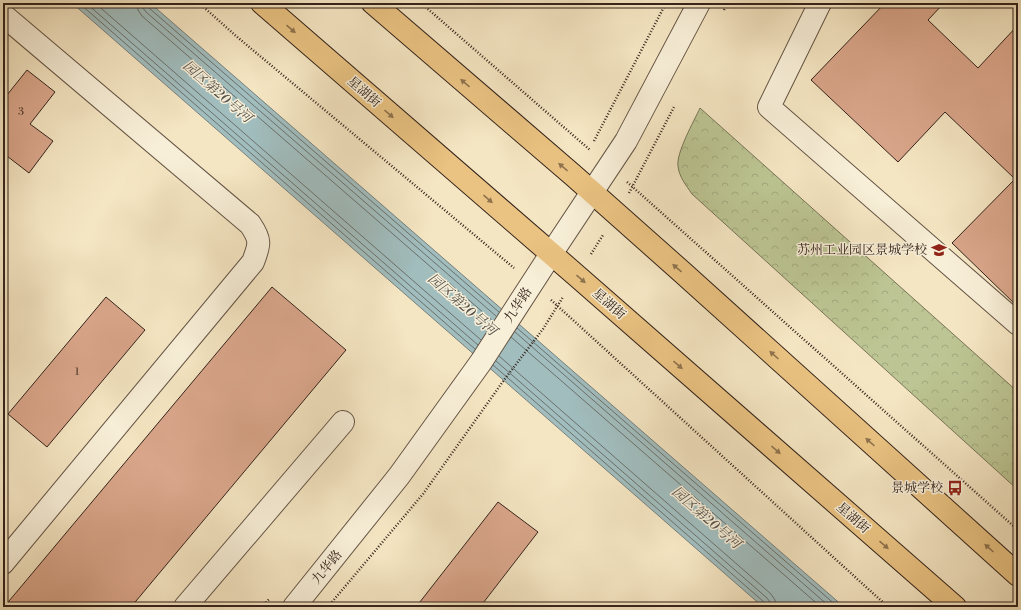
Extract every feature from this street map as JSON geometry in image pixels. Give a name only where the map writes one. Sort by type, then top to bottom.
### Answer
[{"type":"main road","name":"星湖街","points":[[262,3],[955,607]]},
{"type":"main road","points":[[373,3],[592,193],[1018,574]]},
{"type":"street","name":"九华路","points":[[294,607],[399,476],[481,362],[637,123],[699,3]]},
{"type":"street","points":[[820,3],[769,107],[1018,324]]},
{"type":"street","points":[[3,14],[250,224],[258,235],[259,248],[253,262],[3,563]]},
{"type":"street","points":[[185,607],[344,422]]},
{"type":"path","points":[[421,3],[610,166],[1018,530]]},
{"type":"path","points":[[328,607],[423,494],[504,380],[536,338]]},
{"type":"green space","points":[[700,108],[1018,392],[1018,490],[692,194],[680,174],[678,160],[682,145]]},
{"type":"water","name":"园区第20号河","points":[[72,3],[150,3],[844,607],[763,607]]},
{"type":"building","points":[[885,3],[944,3],[928,20],[978,68],[1018,25],[1018,307],[952,243],[1015,179],[945,112],[898,162],[811,80]]},
{"type":"building","points":[[27,70],[55,92],[30,124],[53,141],[29,173],[3,153],[3,100]]},
{"type":"building","points":[[272,287],[346,350],[131,607],[4,607]]},
{"type":"building","points":[[106,297],[145,330],[47,447],[8,414]]},
{"type":"building","points":[[498,502],[538,532],[480,607],[416,607]]},
{"type":"place","name":"苏州工业园区景城学校","points":[[939,250]]},
{"type":"place","name":"景城学校","points":[[955,488]]}]
